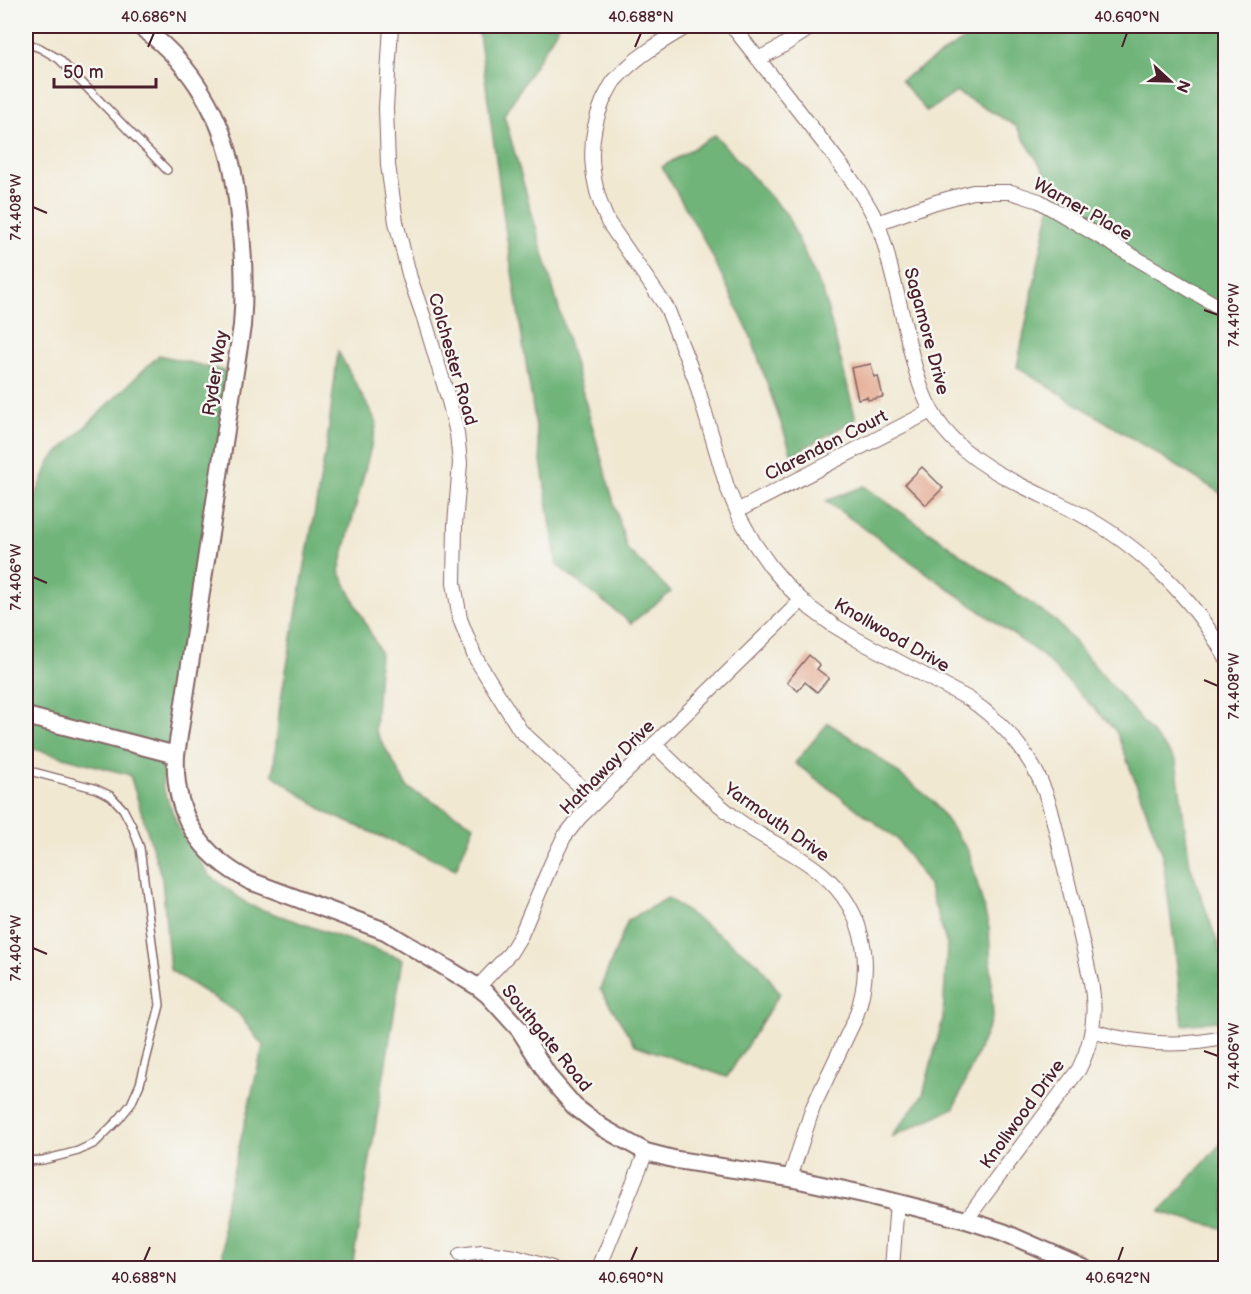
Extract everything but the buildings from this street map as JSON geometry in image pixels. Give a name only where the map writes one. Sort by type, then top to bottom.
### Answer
[{"type":"street","name":"Ryder Way","points":[[139,26],[164,45],[195,80],[221,129],[231,163],[244,267],[242,326],[176,755]]},
{"type":"street","name":"Colchester Road","points":[[391,26],[386,108],[388,165],[396,222],[410,278],[437,360],[457,433],[460,463],[455,525],[454,583],[460,619],[475,657],[520,730],[597,801]]},
{"type":"street","name":"Knollwood Drive","points":[[688,26],[662,41],[613,82],[603,102],[593,137],[592,166],[597,195],[608,222],[666,308],[695,379],[727,487],[754,543],[771,567],[789,588],[833,625],[969,699],[1000,723],[1025,753],[1050,806],[1092,982],[1094,1008],[1092,1031],[1084,1058],[1072,1080],[966,1220]]},
{"type":"street","name":"Sagamore Drive","points":[[732,26],[853,181],[877,223],[885,245],[918,379],[926,403],[942,428],[968,453],[998,474],[1082,515],[1118,537],[1174,587],[1199,616],[1226,658]]},
{"type":"street","points":[[758,58],[779,48],[813,26]]},
{"type":"street","name":"Warner Place","points":[[877,223],[936,202],[973,192],[1011,192],[1039,201],[1226,311]]},
{"type":"street","name":"Clarendon Court","points":[[737,511],[931,411]]},
{"type":"street","name":"Hathaway Drive","points":[[478,987],[510,953],[521,935],[564,837],[580,817],[802,600]]},
{"type":"street","points":[[26,716],[176,755]]},
{"type":"street","name":"Yarmouth Drive","points":[[654,744],[709,797],[741,822],[825,876],[849,906],[860,930],[866,968],[860,1006],[813,1107],[790,1178]]},
{"type":"street","name":"Southgate Road","points":[[176,755],[176,781],[186,818],[198,840],[226,867],[250,881],[385,931],[478,987],[519,1029],[550,1078],[574,1106],[603,1128],[646,1152],[677,1160],[790,1178],[966,1220],[1003,1232],[1085,1269]]},
{"type":"street","points":[[1092,1031],[1135,1041],[1162,1043],[1190,1043],[1226,1037]]},
{"type":"street","points":[[599,1269],[646,1152]]},
{"type":"street","points":[[892,1269],[897,1202]]},
{"type":"street","points":[[460,1255],[482,1252],[515,1257],[552,1269]]},
{"type":"lane","points":[[26,43],[59,59],[167,170]]},
{"type":"lane","points":[[26,770],[94,788],[111,796],[123,809],[140,848],[160,1005],[140,1084],[131,1104],[119,1119],[95,1143],[78,1151],[43,1160],[26,1161]]},
{"type":"green space","points":[[478,26],[559,26],[504,115],[627,549],[671,592],[631,623],[557,565],[505,226]]},
{"type":"green space","points":[[985,26],[1225,26],[1225,496],[1017,367],[1054,187],[1016,126],[957,92],[927,112],[901,80]]},
{"type":"green space","points":[[715,135],[787,215],[824,295],[856,419],[792,455],[751,337],[708,247],[662,167]]},
{"type":"green space","points":[[338,351],[377,423],[339,571],[380,652],[375,730],[408,788],[474,825],[456,869],[327,813],[273,775],[280,704],[327,443]]},
{"type":"green space","points":[[159,355],[233,373],[162,785],[181,834],[209,875],[249,905],[403,959],[352,1268],[223,1268],[223,1214],[263,1046],[238,1013],[170,970],[162,879],[130,775],[26,747],[26,520],[50,461]]},
{"type":"green space","points":[[864,486],[1057,622],[1176,761],[1190,865],[1225,964],[1225,1020],[1183,1025],[1162,852],[1116,731],[1043,656],[826,501]]},
{"type":"green space","points":[[828,723],[868,749],[933,801],[969,852],[989,928],[993,1016],[954,1108],[891,1137],[923,1095],[943,1018],[947,945],[928,884],[897,839],[795,763]]},
{"type":"green space","points":[[668,898],[758,963],[780,993],[727,1077],[635,1045],[600,989],[628,920]]},
{"type":"green space","points":[[1225,1139],[1225,1229],[1160,1212]]}]
